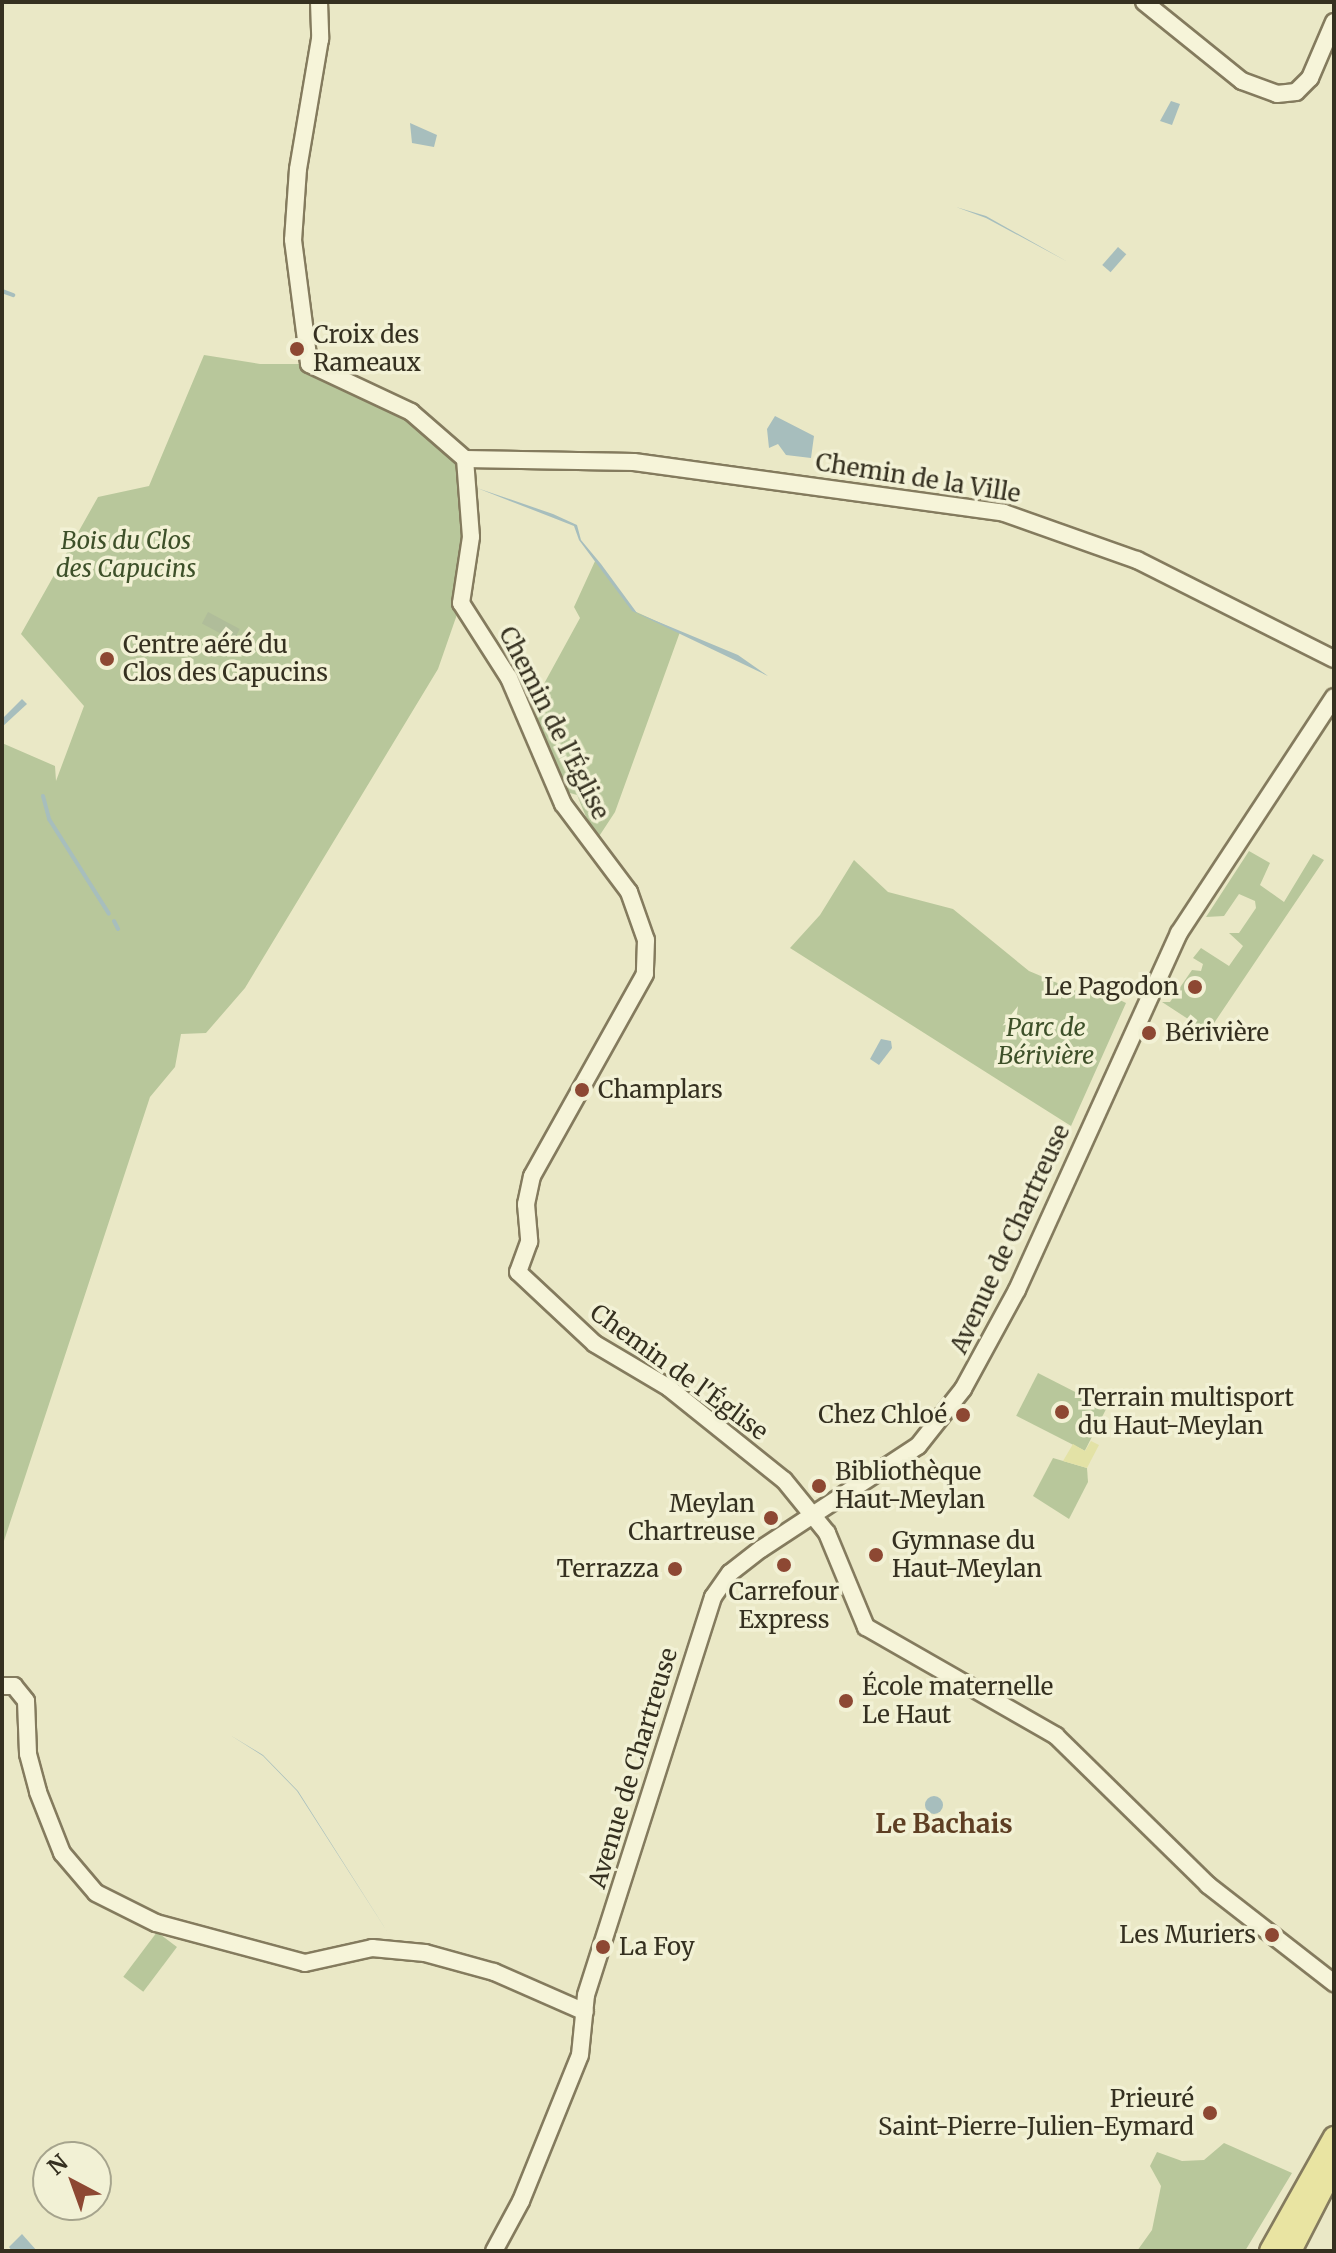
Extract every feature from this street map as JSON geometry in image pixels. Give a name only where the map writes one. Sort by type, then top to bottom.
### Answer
[{"type":"main road","points":[[1270,2251],[1334,2137]]},
{"type":"main road","points":[[1291,2251],[1334,2167]]},
{"type":"street","points":[[319,2],[320,39],[298,169],[293,240],[309,364],[411,412],[465,459]]},
{"type":"street","points":[[1144,2],[1242,81],[1277,94],[1296,92],[1310,78],[1334,22]]},
{"type":"street","name":"Chemin de la Ville","points":[[465,459],[634,462],[1004,513],[1137,560],[1334,659]]},
{"type":"street","name":"Chemin de l'Église","points":[[465,459],[471,537],[461,603],[509,678],[563,804],[629,892],[649,961],[532,1176],[526,1204],[529,1242],[518,1272],[595,1344],[650,1374],[770,1469],[814,1516]]},
{"type":"street","name":"Avenue de Chartreuse","points":[[494,2251],[561,2109],[580,2055],[585,2012],[703,1619],[730,1573],[918,1446],[963,1389],[1017,1290],[1179,933],[1334,697]]},
{"type":"street","points":[[814,1516],[866,1627],[1056,1736],[1208,1885],[1334,1983]]},
{"type":"street","points":[[2,1686],[14,1686],[26,1701],[28,1754],[38,1792],[62,1853],[96,1893],[156,1923],[305,1963],[372,1948],[425,1953],[494,1972],[585,2012]]},
{"type":"green space","name":"Bois du Clos des Capucins","points":[[204,355],[260,364],[309,364],[379,395],[465,459],[471,490],[461,603],[438,669],[245,988],[206,1033],[181,1034],[175,1067],[150,1097],[2,1547],[2,743],[55,766],[56,781],[84,706],[21,634],[98,497],[149,486]]},
{"type":"green space","points":[[596,559],[632,610],[680,632],[615,812],[596,841],[577,795],[563,791],[528,713],[580,618],[574,607]]},
{"type":"green space","points":[[208,612],[240,629],[234,640],[202,623]]},
{"type":"green space","points":[[1249,851],[1270,863],[1260,885],[1284,902],[1313,854],[1324,860],[1208,1032],[1162,1002],[1170,1002],[1192,970],[1201,971],[1203,964],[1193,958],[1201,948],[1229,966],[1243,946],[1229,933],[1239,933],[1256,908],[1255,901],[1239,894],[1224,916],[1206,917]]},
{"type":"green space","name":"Parc de Bérivière","points":[[854,860],[888,892],[953,909],[1029,971],[1081,993],[1085,983],[1126,1003],[1071,1126],[790,948],[820,915]]},
{"type":"green space","name":"Terrain multisport du Haut-Meylan","points":[[1038,1373],[1107,1408],[1085,1451],[1016,1416]]},
{"type":"green space","points":[[1053,1458],[1087,1468],[1088,1482],[1069,1519],[1033,1496]]},
{"type":"green space","points":[[157,1932],[177,1947],[143,1992],[123,1977]]},
{"type":"green space","points":[[1224,2143],[1292,2173],[1245,2251],[1137,2251],[1152,2230],[1161,2186],[1150,2166],[1157,2152],[1182,2161],[1204,2160]]},
{"type":"sand","points":[[1091,1441],[1099,1445],[1087,1468],[1063,1461],[1073,1444],[1085,1451]]},
{"type":"water","points":[[1171,101],[1180,104],[1172,125],[1160,121]]},
{"type":"water","points":[[410,123],[437,135],[434,147],[412,143]]},
{"type":"water","points":[[956,207],[986,216],[1068,262],[986,218]]},
{"type":"water","points":[[1118,247],[1126,254],[1111,272],[1102,265]]},
{"type":"water","points":[[775,416],[814,436],[811,458],[786,455],[778,444],[769,448],[767,429]]},
{"type":"water","points":[[477,488],[577,525],[581,540],[637,613],[738,655],[768,676],[632,611],[579,540],[574,526]]},
{"type":"water","points":[[22,699],[27,704],[2,727],[2,719]]},
{"type":"water","points":[[881,1039],[891,1041],[892,1048],[879,1065],[870,1059]]},
{"type":"water","points":[[230,1735],[263,1755],[298,1791],[390,1936],[297,1791],[263,1756]]},
{"type":"water","points":[[930,1796],[938,1796],[943,1805],[941,1812],[930,1814],[925,1809],[925,1801]]},
{"type":"water","points":[[22,2234],[37,2251],[12,2251],[9,2247]]},
{"type":"waterway","points":[[2,291],[13,295]]},
{"type":"waterway","points":[[43,796],[49,819],[109,914]]},
{"type":"waterway","points":[[114,921],[118,929]]},
{"type":"place","name":"Croix des Rameaux","points":[[297,349]]},
{"type":"place","name":"Centre aéré du Clos des Capucins","points":[[107,659]]},
{"type":"place","name":"Le Pagodon","points":[[1195,987]]},
{"type":"place","name":"Bérivière","points":[[1149,1033]]},
{"type":"place","name":"Champlars","points":[[582,1090]]},
{"type":"place","name":"Terrain multisport du Haut-Meylan","points":[[1062,1412]]},
{"type":"place","name":"Chez Chloé","points":[[963,1415]]},
{"type":"place","name":"Bibliothèque Haut-Meylan","points":[[819,1486]]},
{"type":"place","name":"Meylan Chartreuse","points":[[771,1518]]},
{"type":"place","name":"Gymnase du Haut-Meylan","points":[[876,1555]]},
{"type":"place","name":"Carrefour Express","points":[[784,1565]]},
{"type":"place","name":"Terrazza","points":[[675,1569]]},
{"type":"place","name":"École maternelle Le Haut","points":[[846,1701]]},
{"type":"place","name":"Les Muriers","points":[[1272,1935]]},
{"type":"place","name":"La Foy","points":[[603,1947]]},
{"type":"place","name":"Prieuré Saint-Pierre-Julien-Eymard","points":[[1210,2113]]},
{"type":"district","name":"Le Bachais","points":[[944,1824]]}]
